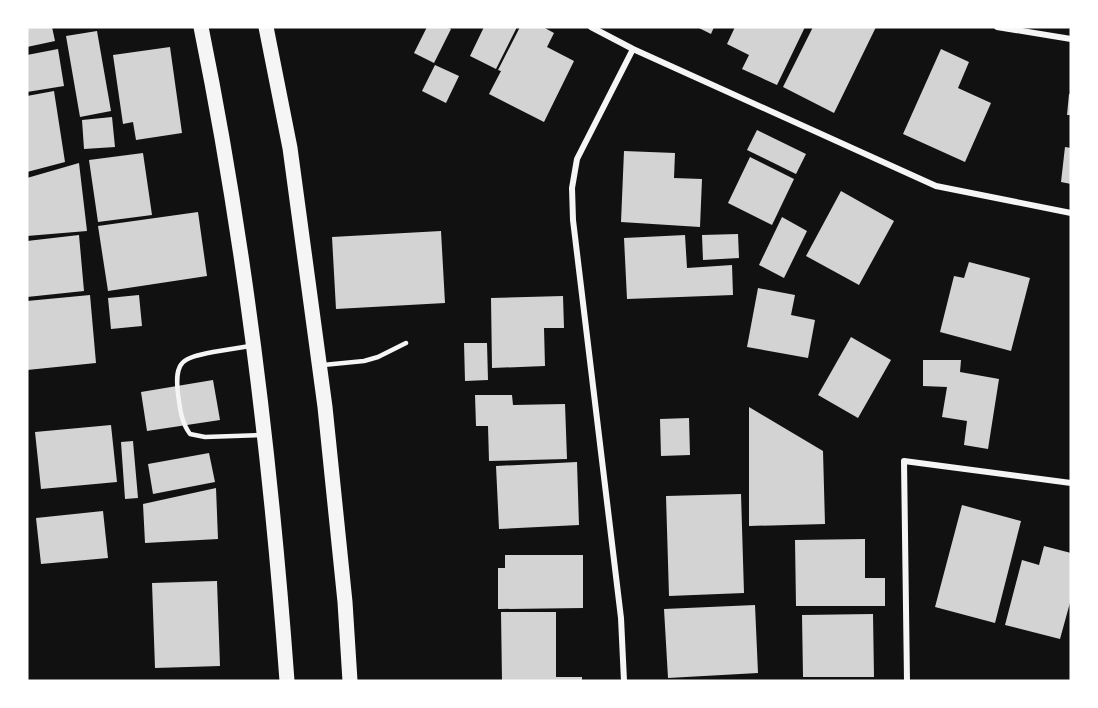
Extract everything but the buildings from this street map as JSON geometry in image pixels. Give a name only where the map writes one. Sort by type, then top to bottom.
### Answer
[{"type":"main road","points":[[201,27],[219,118],[255,345],[278,556],[287,681]]},
{"type":"main road","points":[[266,27],[290,148],[320,365],[345,602],[350,681]]},
{"type":"street","points":[[591,27],[633,49],[936,186],[1071,213]]},
{"type":"street","points":[[997,27],[1071,39]]},
{"type":"street","points":[[624,681],[621,618],[573,220],[572,188],[578,159],[633,49]]},
{"type":"street","points":[[907,681],[904,461],[1071,483]]},
{"type":"lane","points":[[320,365],[371,359],[406,343]]},
{"type":"lane","points":[[255,345],[188,357],[180,366],[176,377],[180,413],[184,426],[190,434],[206,437],[265,435]]}]
